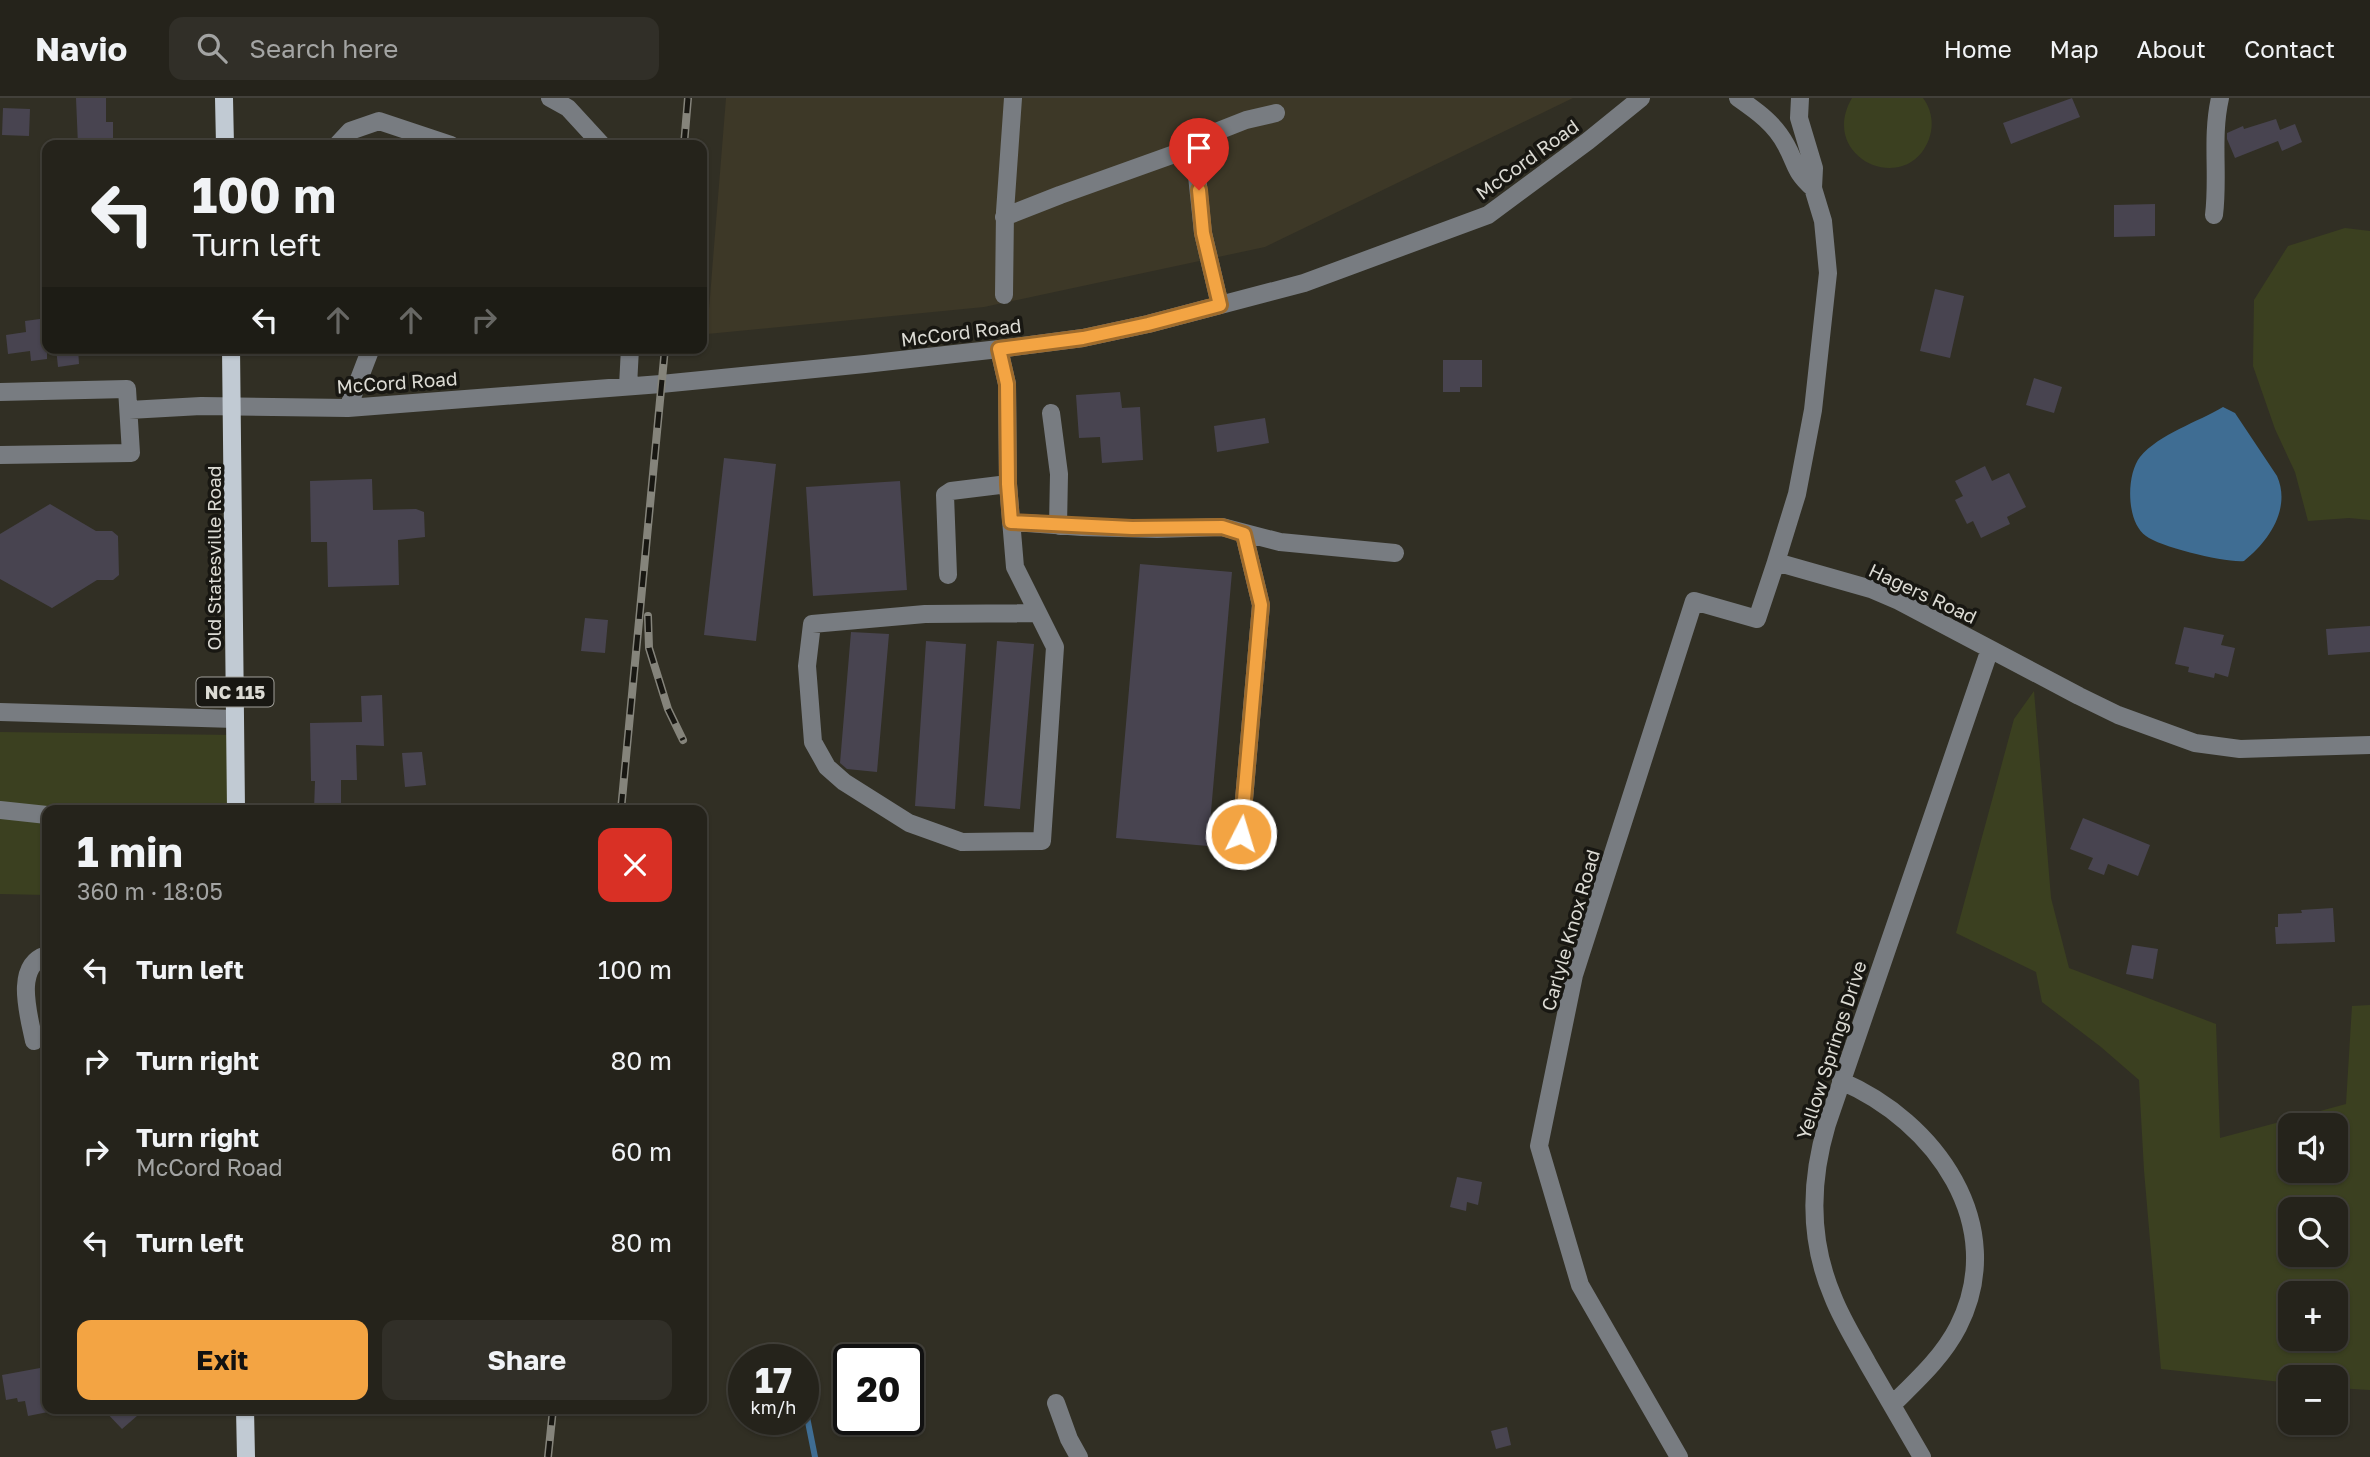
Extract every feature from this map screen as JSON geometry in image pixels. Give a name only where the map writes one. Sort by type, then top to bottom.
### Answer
[{"type":"main road","points":[[225,98],[225,140]]},
{"type":"main road","name":"Old Statesville Road","points":[[231,354],[236,805]]},
{"type":"main road","points":[[245,1414],[246,1457]]},
{"type":"street","points":[[550,98],[568,103],[598,140]]},
{"type":"street","points":[[1004,295],[1004,217],[1013,98]]},
{"type":"street","points":[[1738,98],[1768,118],[1786,144],[1799,176],[1813,188]]},
{"type":"street","points":[[1776,562],[1797,494],[1813,410],[1821,358],[1828,273],[1823,221],[1813,188],[1814,168],[1799,118],[1800,98]]},
{"type":"street","points":[[2214,215],[2214,133],[2220,98]]},
{"type":"street","name":"McCord Road","points":[[130,410],[201,406],[348,408],[851,366],[1083,338],[1148,324],[1304,283],[1488,215],[1643,99]]},
{"type":"street","points":[[1004,217],[1060,194],[1194,147],[1213,133],[1246,120],[1276,113]]},
{"type":"street","points":[[342,140],[351,131],[379,121],[436,140]]},
{"type":"street","points":[[1194,147],[1203,233],[1220,305]]},
{"type":"street","points":[[999,349],[1007,384],[1008,484],[1015,567],[1055,646],[1042,841],[962,842],[948,838],[909,824],[844,782],[827,767],[813,742],[807,666],[812,624],[925,614],[1038,613]]},
{"type":"street","points":[[348,408],[369,354]]},
{"type":"street","points":[[628,386],[630,354]]},
{"type":"street","points":[[0,392],[127,389],[131,453],[0,455]]},
{"type":"street","points":[[1051,412],[1059,474],[1058,526]]},
{"type":"street","points":[[948,575],[945,495],[951,491],[1008,484]]},
{"type":"street","points":[[1011,522],[1157,529],[1222,527],[1280,541],[1395,553]]},
{"type":"street","points":[[1241,834],[1261,605],[1244,534]]},
{"type":"street","name":"Hagers Road","points":[[1776,562],[1871,589],[1899,601],[2118,715],[2165,734],[2195,743],[2240,750],[2370,745]]},
{"type":"street","name":"Carlyle Knox Road","points":[[1679,1457],[1580,1285],[1539,1146],[1574,975],[1694,601],[1757,619],[1776,562]]},
{"type":"street","name":"Yellow Springs Drive","points":[[1922,1457],[1832,1297],[1819,1255],[1816,1233],[1816,1167],[1841,1081],[1990,649]]},
{"type":"street","points":[[0,712],[235,719]]},
{"type":"street","points":[[0,810],[42,814]]},
{"type":"street","points":[[34,1041],[26,986],[30,968],[42,957]]},
{"type":"street","points":[[1841,1081],[1888,1106],[1927,1141],[1957,1184],[1972,1230],[1974,1269],[1959,1325],[1939,1358],[1892,1405]]},
{"type":"street","points":[[1056,1403],[1069,1439],[1079,1457]]},
{"type":"shaded area","points":[[726,98],[1573,98],[1265,247],[984,307],[707,334]]},
{"type":"green space","points":[[1852,98],[1923,98],[1930,113],[1931,128],[1929,139],[1918,157],[1903,166],[1886,168],[1869,163],[1855,153],[1846,138],[1844,119]]},
{"type":"green space","points":[[2345,228],[2370,231],[2370,520],[2349,518],[2308,521],[2295,472],[2275,429],[2253,366],[2254,300],[2288,246]]},
{"type":"green space","points":[[2034,691],[2051,898],[2069,968],[2216,1024],[2220,1138],[2278,1122],[2278,1183],[2348,1183],[2348,1113],[2313,1113],[2346,1104],[2352,1006],[2370,1005],[2370,1390],[2348,1389],[2348,1365],[2278,1365],[2278,1382],[2161,1369],[2139,1080],[2042,1002],[2036,972],[1956,933],[2014,719]]},
{"type":"green space","points":[[0,732],[235,735],[236,805],[42,805],[42,895],[0,894]]},
{"type":"water","points":[[2223,407],[2235,413],[2277,476],[2281,488],[2280,511],[2276,523],[2262,543],[2244,561],[2209,557],[2153,540],[2139,529],[2130,498],[2135,465],[2148,449],[2168,435]]},
{"type":"building","points":[[76,98],[106,98],[106,122],[113,122],[113,140],[78,140]]},
{"type":"building","points":[[2072,98],[2080,117],[2011,144],[2003,123]]},
{"type":"building","points":[[3,108],[30,109],[29,136],[2,135]]},
{"type":"building","points":[[2276,119],[2280,130],[2295,124],[2302,142],[2282,151],[2278,141],[2235,158],[2227,133],[2243,126],[2244,129]]},
{"type":"building","points":[[2155,204],[2155,236],[2114,237],[2114,205]]},
{"type":"building","points":[[1935,289],[1964,296],[1950,358],[1920,351]]},
{"type":"building","points":[[42,319],[42,354],[47,354],[47,359],[31,361],[30,351],[8,354],[6,335],[26,332],[25,321]]},
{"type":"building","points":[[57,354],[78,354],[79,364],[58,367]]},
{"type":"building","points":[[1443,360],[1482,360],[1482,387],[1460,387],[1460,392],[1443,392]]},
{"type":"building","points":[[2034,378],[2062,387],[2054,413],[2026,405]]},
{"type":"building","points":[[1120,392],[1122,408],[1140,407],[1143,460],[1102,463],[1100,437],[1079,438],[1076,395]]},
{"type":"building","points":[[1265,418],[1269,443],[1217,452],[1214,426]]},
{"type":"building","points":[[724,458],[776,464],[756,641],[704,635]]},
{"type":"building","points":[[1985,466],[1992,481],[2009,473],[2026,507],[2007,517],[2010,524],[1981,538],[1973,521],[1967,524],[1955,500],[1963,496],[1955,481]]},
{"type":"building","points":[[372,479],[373,510],[416,509],[424,512],[425,537],[398,540],[399,585],[328,587],[327,542],[311,542],[310,481]]},
{"type":"building","points":[[900,481],[907,590],[813,596],[806,487]]},
{"type":"building","points":[[50,504],[96,531],[112,531],[118,536],[119,575],[113,580],[97,580],[52,608],[0,579],[0,534]]},
{"type":"building","points":[[1140,564],[1232,572],[1208,846],[1116,838]]},
{"type":"building","points":[[585,618],[608,620],[605,653],[581,651]]},
{"type":"building","points":[[2370,626],[2370,652],[2328,655],[2326,629]]},
{"type":"building","points":[[2184,627],[2224,635],[2221,645],[2235,648],[2228,677],[2215,673],[2214,678],[2188,672],[2189,667],[2175,664]]},
{"type":"building","points":[[851,632],[889,634],[877,772],[847,769],[840,763]]},
{"type":"building","points":[[926,641],[966,644],[955,809],[915,806]]},
{"type":"building","points":[[997,641],[1034,644],[1020,809],[984,806]]},
{"type":"building","points":[[382,695],[384,746],[356,745],[357,780],[341,780],[341,805],[314,805],[310,723],[362,722],[361,696]]},
{"type":"building","points":[[422,752],[426,785],[405,787],[402,753]]},
{"type":"building","points":[[2083,818],[2150,845],[2138,876],[2108,864],[2104,875],[2088,869],[2093,858],[2070,849]]},
{"type":"building","points":[[2333,908],[2335,942],[2276,944],[2275,927],[2278,927],[2278,914]]},
{"type":"building","points":[[2132,945],[2158,949],[2153,979],[2126,974]]},
{"type":"building","points":[[1457,1177],[1482,1182],[1478,1205],[1467,1202],[1466,1211],[1450,1207]]},
{"type":"building","points":[[40,1368],[42,1413],[28,1416],[25,1401],[18,1402],[17,1398],[6,1400],[2,1375]]},
{"type":"building","points":[[108,1414],[139,1414],[122,1429]]},
{"type":"building","points":[[1507,1427],[1511,1445],[1496,1449],[1491,1431]]},
{"type":"waterway","points":[[811,1435],[815,1457]]},
{"type":"railway","points":[[684,140],[688,98]]},
{"type":"railway","points":[[621,805],[664,354]]},
{"type":"railway","points":[[648,616],[649,648],[668,709],[683,740]]},
{"type":"railway","points":[[548,1457],[552,1414]]},
{"type":"route","points":[[1199,190],[1203,233],[1220,305],[1083,338],[999,349],[1007,384],[1011,522],[1157,529],[1222,527],[1244,534],[1261,605],[1241,834]]}]
